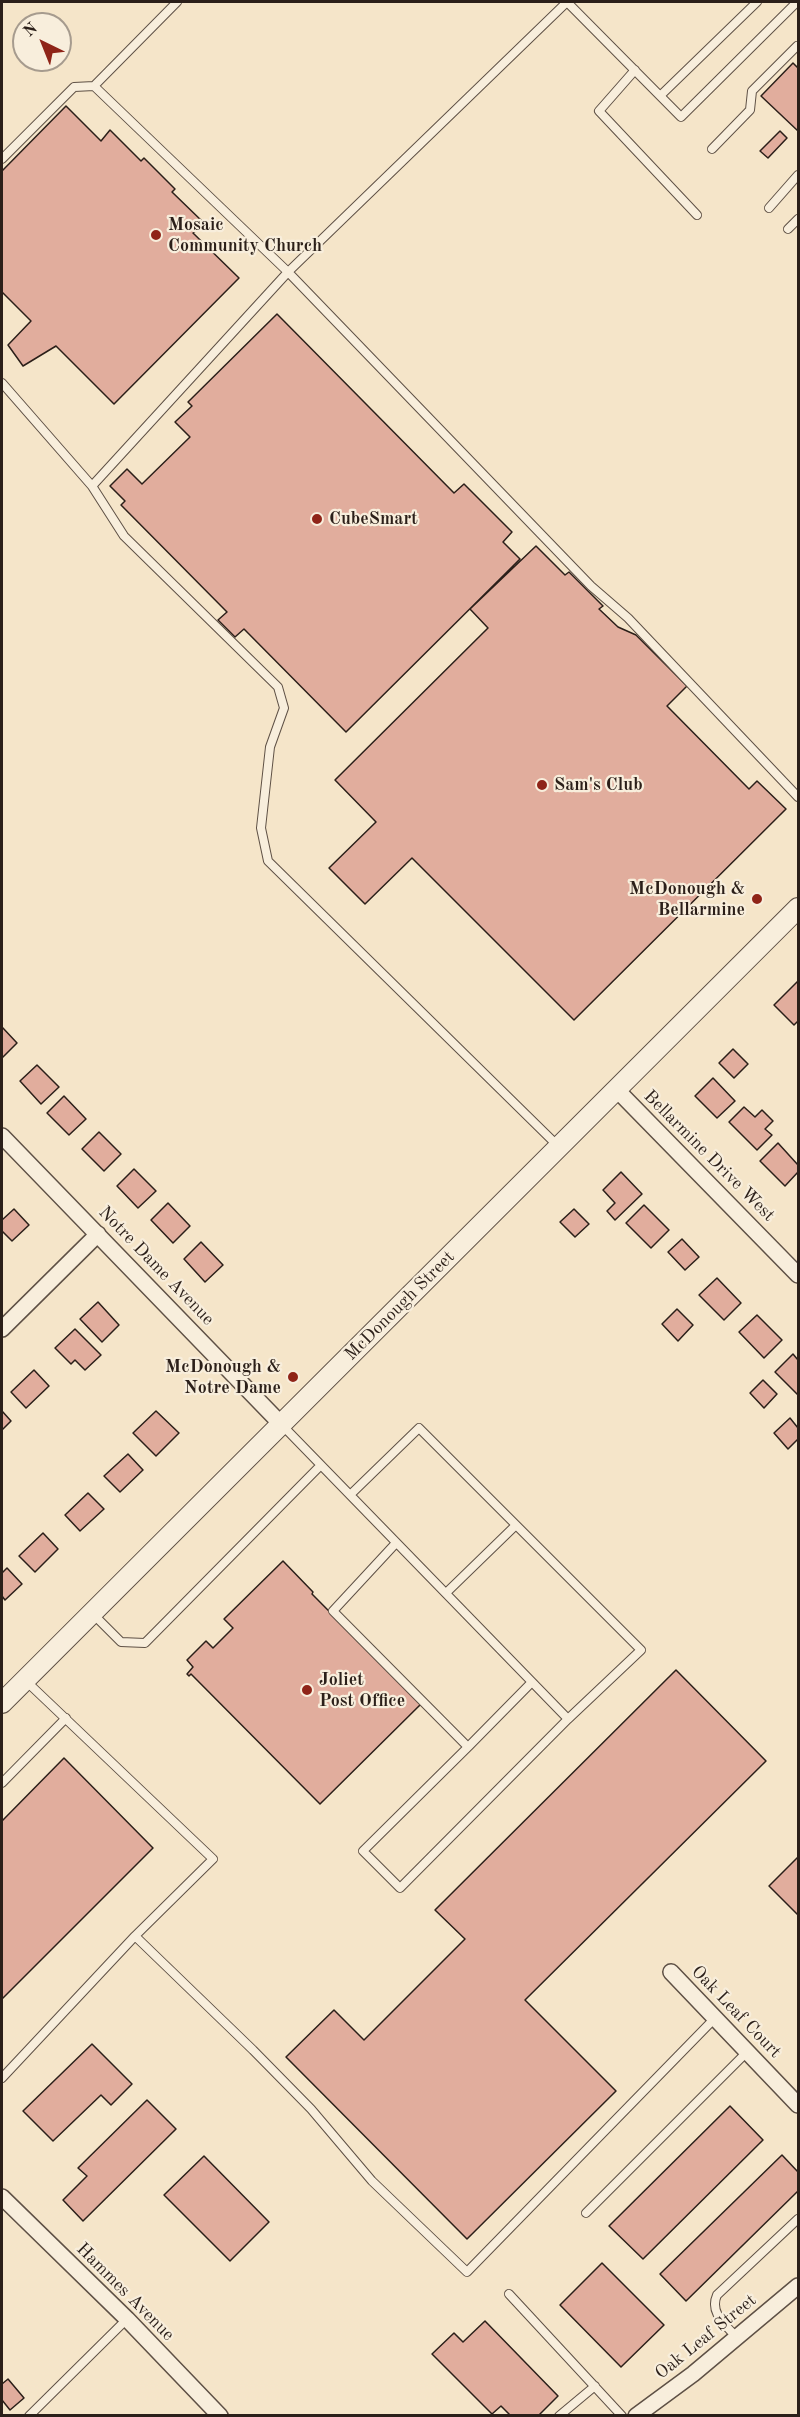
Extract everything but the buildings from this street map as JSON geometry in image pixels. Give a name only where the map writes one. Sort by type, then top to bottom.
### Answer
[{"type":"street","name":"McDonough Street","points":[[2,1703],[798,908]]},
{"type":"street","name":"Bellarmine Drive West","points":[[617,1090],[798,1275]]},
{"type":"street","name":"Notre Dame Avenue","points":[[2,1136],[281,1424]]},
{"type":"street","points":[[2,1329],[98,1234]]},
{"type":"street","name":"Oak Leaf Court","points":[[670,1972],[798,2105]]},
{"type":"street","name":"Hammes Avenue","points":[[2,2197],[127,2319],[220,2415]]},
{"type":"street","name":"Oak Leaf Street","points":[[636,2415],[693,2374],[798,2286]]},
{"type":"lane","points":[[2,159],[74,87],[94,86],[177,2]]},
{"type":"lane","points":[[92,486],[288,272],[566,2],[681,117],[797,2]]},
{"type":"lane","points":[[661,95],[757,2]]},
{"type":"lane","points":[[712,149],[750,110],[752,91],[798,47]]},
{"type":"lane","points":[[635,70],[599,111],[697,215]]},
{"type":"lane","points":[[94,86],[288,272],[591,586],[628,618],[798,797]]},
{"type":"lane","points":[[769,208],[798,175]]},
{"type":"lane","points":[[788,230],[798,219]]},
{"type":"lane","points":[[2,383],[92,486],[124,536],[278,687],[284,708],[270,747],[261,828],[268,861],[559,1148]]},
{"type":"lane","points":[[281,1424],[568,1719]]},
{"type":"lane","points":[[350,1495],[419,1428],[641,1650],[568,1719],[400,1888],[363,1851],[532,1682]]},
{"type":"lane","points":[[92,1613],[121,1642],[145,1642],[321,1465]]},
{"type":"lane","points":[[446,1593],[516,1525]]},
{"type":"lane","points":[[396,1543],[333,1611],[468,1747]]},
{"type":"lane","points":[[2,2078],[135,1936],[213,1859],[25,1680]]},
{"type":"lane","points":[[2,1784],[66,1718]]},
{"type":"lane","points":[[135,1936],[253,2050],[310,2109],[372,2181],[467,2272],[715,2018]]},
{"type":"lane","points":[[586,2213],[747,2052]]},
{"type":"lane","points":[[738,2338],[715,2312],[714,2303],[717,2295],[798,2219]]},
{"type":"lane","points":[[509,2294],[622,2415]]},
{"type":"lane","points":[[28,2415],[127,2319]]},
{"type":"lane","points":[[559,2415],[595,2386]]},
{"type":"place","name":"Mosaic Community Church","points":[[156,235]]},
{"type":"place","name":"CubeSmart","points":[[317,519]]},
{"type":"place","name":"Sam's Club","points":[[542,785]]},
{"type":"place","name":"McDonough & Bellarmine","points":[[757,899]]},
{"type":"place","name":"McDonough & Notre Dame","points":[[293,1377]]},
{"type":"place","name":"Joliet Post Office","points":[[307,1690]]}]
